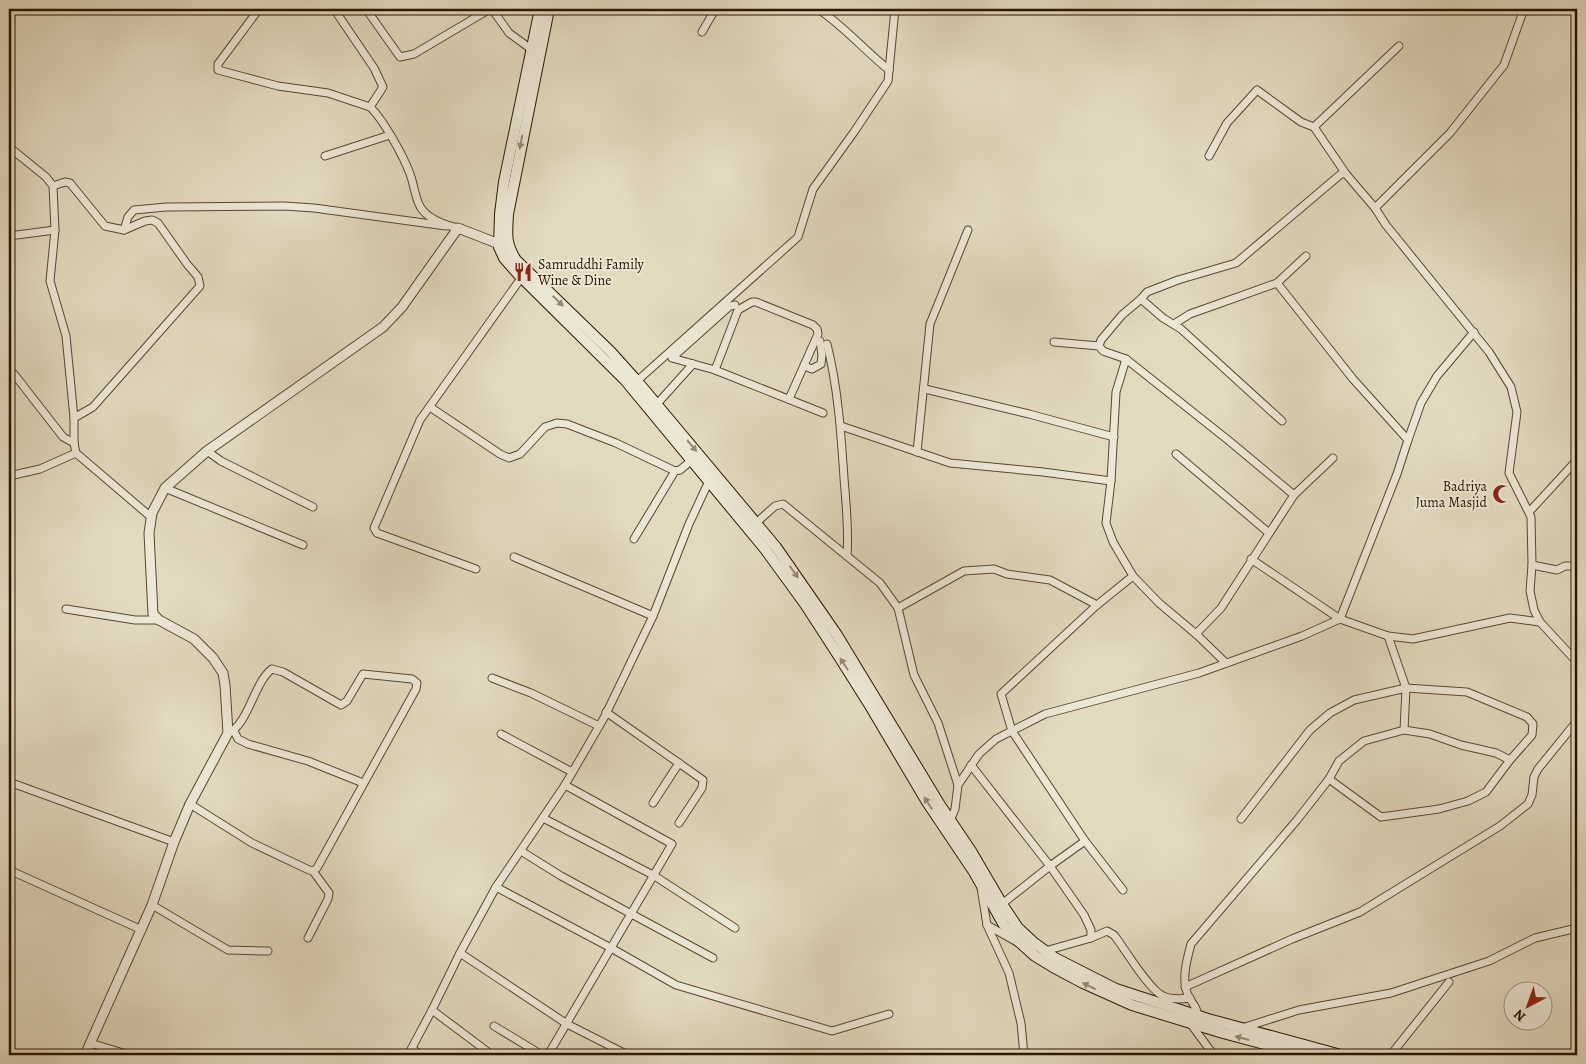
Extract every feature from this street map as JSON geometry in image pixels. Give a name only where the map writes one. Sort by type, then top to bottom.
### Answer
[{"type":"main road","points":[[540,9],[504,182],[500,214],[504,258],[611,352],[657,404],[692,460],[709,481],[741,512],[756,523],[776,547],[837,635],[940,805],[947,824]]},
{"type":"main road","points":[[503,243],[506,237],[515,172],[549,9]]},
{"type":"main road","points":[[524,274],[672,430],[741,512],[805,604],[869,704],[927,802],[947,824],[1018,928],[1055,958],[1116,989],[1194,1019],[1306,1055]]},
{"type":"main road","points":[[967,853],[980,882],[1004,925],[1035,956],[1109,996],[1132,1005],[1194,1019]]},
{"type":"main road","points":[[1222,1028],[1242,1028],[1341,1055]]},
{"type":"street","points":[[259,9],[218,64],[218,70],[278,86],[328,93],[370,107],[376,112],[410,172],[421,208],[446,226]]},
{"type":"street","points":[[334,9],[374,68],[383,87],[370,107]]},
{"type":"street","points":[[366,9],[400,57],[414,54],[491,9],[509,33],[531,49]]},
{"type":"street","points":[[702,32],[713,13],[712,9]]},
{"type":"street","points":[[818,9],[831,18],[865,51],[889,70]]},
{"type":"street","points":[[637,381],[798,238],[813,189],[888,81],[895,9]]},
{"type":"street","points":[[1375,208],[1450,133],[1504,65],[1524,9]]},
{"type":"street","points":[[1314,127],[1399,46]]},
{"type":"street","points":[[1209,156],[1227,123],[1257,90],[1301,122],[1314,127],[1346,174],[1489,352],[1511,387],[1517,412],[1509,473],[1531,517],[1532,565],[1530,592],[1534,610],[1540,622],[1577,662]]},
{"type":"street","points":[[324,156],[390,135]]},
{"type":"street","points":[[9,147],[46,177],[53,186],[55,230],[50,281],[66,336],[76,453],[151,517]]},
{"type":"street","points":[[1099,346],[1101,340],[1122,315],[1141,299],[1146,292],[1178,280],[1236,263],[1341,174],[1346,174]]},
{"type":"street","points":[[53,186],[65,182],[70,183],[103,224],[124,230],[145,221],[152,220],[158,223],[198,277],[200,286],[93,407],[74,418]]},
{"type":"street","points":[[124,230],[128,217],[134,210],[166,207],[275,206],[314,208],[446,226],[458,228],[503,243]]},
{"type":"street","points":[[363,783],[308,761],[248,744],[238,739],[231,732],[223,673],[213,658],[194,639],[159,620],[153,614],[151,517],[165,488],[207,452],[383,327],[402,307],[458,228]]},
{"type":"street","points":[[9,236],[55,230]]},
{"type":"street","points":[[917,452],[930,324],[968,230]]},
{"type":"street","points":[[1174,324],[1190,314],[1277,283],[1306,256]]},
{"type":"street","points":[[476,569],[377,533],[374,528],[420,420],[524,274]]},
{"type":"street","points":[[1277,283],[1352,379],[1408,440]]},
{"type":"street","points":[[1141,299],[1163,318],[1174,324],[1282,421]]},
{"type":"street","points":[[715,370],[738,310],[752,302],[813,325],[817,329],[818,334],[789,399]]},
{"type":"street","points":[[735,305],[730,306],[672,358],[715,370],[823,413]]},
{"type":"street","points":[[958,784],[979,754],[996,739],[1045,714],[1124,694],[1226,663],[1302,636],[1340,619],[1397,474],[1421,403],[1438,376],[1474,332]]},
{"type":"street","points":[[804,366],[812,369],[821,364],[823,342],[833,370],[841,426],[848,536],[847,556]]},
{"type":"street","points":[[1054,342],[1099,346],[1103,351],[1126,359],[1294,494]]},
{"type":"street","points":[[1126,359],[1116,392],[1111,481],[1106,523],[1133,576],[1159,603],[1196,634],[1226,663]]},
{"type":"street","points":[[657,404],[693,364]]},
{"type":"street","points":[[14,374],[63,437],[74,443]]},
{"type":"street","points":[[925,388],[1114,437]]},
{"type":"street","points":[[430,407],[500,454],[509,458],[520,454],[544,427],[557,423],[567,424],[616,443],[675,471],[680,470],[692,460]]},
{"type":"street","points":[[841,426],[950,463],[1111,481]]},
{"type":"street","points":[[207,452],[221,461],[313,507]]},
{"type":"street","points":[[9,476],[40,468],[76,453]]},
{"type":"street","points":[[1176,454],[1268,533]]},
{"type":"street","points":[[1196,634],[1221,608],[1294,494],[1333,458]]},
{"type":"street","points":[[1529,512],[1577,460]]},
{"type":"street","points":[[634,539],[675,471]]},
{"type":"street","points":[[420,1055],[410,1052],[460,953],[496,887],[565,785],[599,726],[652,616],[689,524],[709,481]]},
{"type":"street","points":[[165,488],[303,545]]},
{"type":"street","points":[[756,523],[775,506],[783,504],[880,583],[898,608],[914,675],[938,723],[958,784],[955,809],[947,824]]},
{"type":"street","points":[[514,558],[652,616]]},
{"type":"street","points":[[1251,559],[1340,619],[1388,636],[1413,639],[1510,618],[1540,622]]},
{"type":"street","points":[[1532,565],[1557,570],[1566,566],[1577,566]]},
{"type":"street","points":[[898,608],[964,571],[994,569],[1007,574],[1050,580],[1097,606]]},
{"type":"street","points":[[1123,890],[1085,842],[1012,731],[1001,694],[1097,606],[1133,576]]},
{"type":"street","points":[[66,609],[135,620],[159,620]]},
{"type":"street","points":[[1388,636],[1406,688],[1404,730]]},
{"type":"street","points":[[85,1055],[142,930],[190,804],[231,732],[246,713],[264,676],[272,669],[283,672],[341,705],[347,701],[363,674],[412,679],[417,683],[416,689],[317,868],[313,871]]},
{"type":"street","points":[[492,678],[531,693],[599,726]]},
{"type":"street","points":[[1241,819],[1310,730],[1330,713],[1354,700],[1406,688],[1467,692],[1527,717],[1533,724],[1532,735],[1486,792],[1468,801],[1438,809],[1381,817],[1329,779]]},
{"type":"street","points":[[606,712],[704,782],[679,823]]},
{"type":"street","points":[[1185,987],[1292,939],[1360,912],[1500,826],[1528,804],[1532,795],[1534,777],[1538,769],[1577,721]]},
{"type":"street","points":[[1215,1055],[1210,1050],[1194,1019],[1196,1007],[1185,987],[1186,961],[1191,944],[1297,820],[1329,779],[1339,761],[1364,741],[1404,730],[1430,734],[1461,745],[1496,753],[1510,760]]},
{"type":"street","points":[[501,734],[572,772]]},
{"type":"street","points":[[653,802],[679,763]]},
{"type":"street","points":[[971,765],[1050,866],[1084,915],[1091,930],[1091,938]]},
{"type":"street","points":[[9,782],[174,842]]},
{"type":"street","points":[[548,1055],[672,844],[565,785]]},
{"type":"street","points":[[190,804],[252,843],[313,871],[329,892],[328,899],[308,938]]},
{"type":"street","points":[[543,818],[654,875],[735,928]]},
{"type":"street","points":[[1002,904],[1050,866],[1085,842]]},
{"type":"street","points":[[521,851],[561,876],[713,958]]},
{"type":"street","points":[[9,870],[142,930]]},
{"type":"street","points":[[980,882],[988,925],[1009,973],[1021,1023],[1024,1055]]},
{"type":"street","points":[[496,887],[676,985],[832,1031],[889,1014]]},
{"type":"street","points":[[152,905],[228,950],[268,951]]},
{"type":"street","points":[[988,925],[1010,940],[1020,942]]},
{"type":"street","points":[[1242,1028],[1299,1010],[1391,993],[1489,961],[1535,938],[1577,928]]},
{"type":"street","points":[[1044,950],[1091,938],[1107,931],[1114,934],[1153,990],[1163,996],[1175,999],[1190,998]]},
{"type":"street","points":[[460,953],[567,1024],[628,1055]]},
{"type":"street","points":[[1393,1055],[1393,1052],[1449,982]]},
{"type":"street","points":[[432,1010],[492,1055]]},
{"type":"street","points":[[494,1026],[542,1055]]},
{"type":"street","points":[[90,1043],[130,1055]]},
{"type":"place","name":"Samruddhi Family Wine & Dine","points":[[523,272]]},
{"type":"place","name":"Badriya Juma Masjid","points":[[1502,494]]}]
